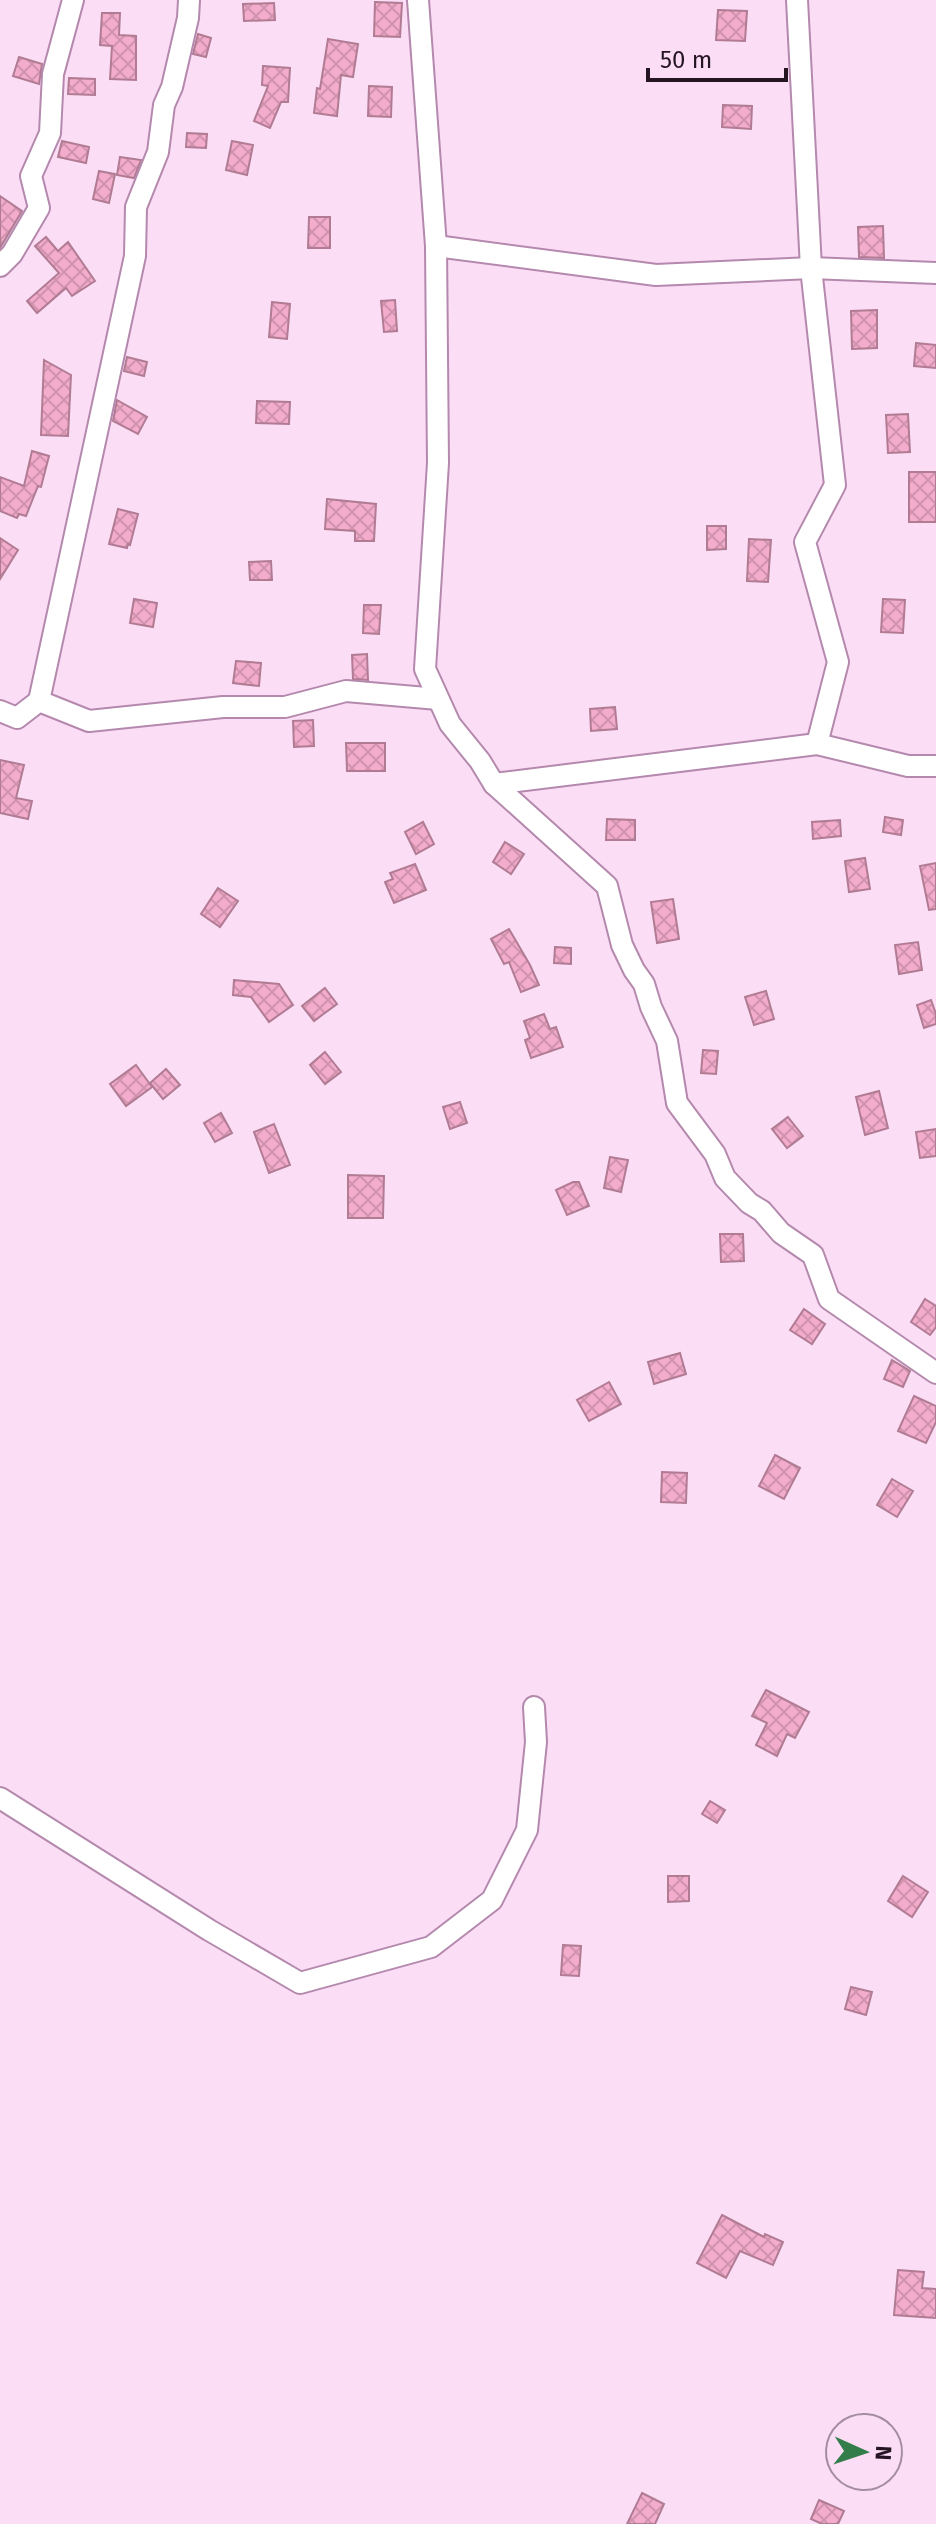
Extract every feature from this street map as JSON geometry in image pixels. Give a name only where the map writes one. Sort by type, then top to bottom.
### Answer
[{"type":"street","points":[[0,266],[12,254],[39,208],[31,176],[50,133],[53,74],[73,0]]},
{"type":"street","points":[[0,711],[17,718],[39,701],[135,256],[136,207],[158,152],[164,105],[172,87],[188,18],[189,0]]},
{"type":"street","points":[[418,0],[436,246],[438,463],[425,669],[450,724],[494,784],[607,886],[622,945],[644,984],[667,1041],[677,1103],[715,1154],[725,1178],[781,1233],[813,1255],[829,1299],[936,1373]]},
{"type":"street","points":[[797,0],[811,268],[835,485],[805,542],[838,662],[817,744]]},
{"type":"street","points":[[436,246],[656,275],[811,268],[936,273]]},
{"type":"street","points":[[39,701],[89,721],[223,707],[285,707],[346,691],[438,699]]},
{"type":"street","points":[[494,784],[817,744],[908,766],[936,766]]},
{"type":"street","points":[[0,1798],[209,1930],[300,1983],[431,1947],[492,1900],[527,1830],[536,1742],[534,1707]]},
{"type":"building","points":[[375,2],[402,3],[400,37],[374,36]]},
{"type":"building","points":[[274,3],[275,20],[244,21],[243,4]]},
{"type":"building","points":[[718,10],[747,11],[745,41],[716,40]]},
{"type":"building","points":[[102,13],[120,13],[119,35],[136,36],[136,80],[110,79],[112,46],[100,45]]},
{"type":"building","points":[[198,34],[211,38],[206,57],[193,54]]},
{"type":"building","points":[[328,39],[358,44],[353,77],[341,75],[337,116],[314,113]]},
{"type":"building","points":[[19,57],[42,64],[39,84],[13,76]]},
{"type":"building","points":[[263,66],[290,68],[288,102],[281,102],[270,128],[254,121],[268,86],[262,85]]},
{"type":"building","points":[[69,78],[95,79],[95,95],[68,94]]},
{"type":"building","points":[[369,86],[392,87],[391,117],[368,116]]},
{"type":"building","points":[[723,105],[752,106],[751,129],[722,127]]},
{"type":"building","points":[[187,133],[207,134],[206,148],[186,147]]},
{"type":"building","points":[[62,141],[89,147],[86,163],[58,157]]},
{"type":"building","points":[[232,141],[253,145],[247,175],[226,170]]},
{"type":"building","points":[[120,157],[141,160],[134,178],[117,175]]},
{"type":"building","points":[[99,171],[115,174],[109,203],[93,199]]},
{"type":"building","points":[[0,196],[22,211],[0,248]]},
{"type":"building","points":[[309,217],[330,217],[330,248],[308,248]]},
{"type":"building","points":[[883,226],[884,258],[859,257],[858,227]]},
{"type":"building","points":[[46,237],[58,251],[68,242],[95,281],[72,296],[66,288],[37,313],[27,301],[59,273],[35,246]]},
{"type":"building","points":[[395,300],[397,331],[384,332],[381,301]]},
{"type":"building","points":[[272,302],[290,304],[287,339],[269,337]]},
{"type":"building","points":[[877,310],[877,348],[852,349],[851,311]]},
{"type":"building","points":[[916,343],[936,345],[936,368],[914,366]]},
{"type":"building","points":[[127,357],[147,362],[144,376],[124,371]]},
{"type":"building","points":[[44,360],[71,375],[68,436],[41,435]]},
{"type":"building","points":[[117,400],[147,417],[138,434],[113,421]]},
{"type":"building","points":[[257,401],[290,402],[289,424],[256,423]]},
{"type":"building","points":[[908,414],[910,452],[888,453],[886,415]]},
{"type":"building","points":[[32,451],[49,456],[41,487],[38,486],[26,516],[19,514],[17,518],[0,511],[0,477],[24,486]]},
{"type":"building","points":[[909,472],[936,472],[936,522],[909,522]]},
{"type":"building","points":[[327,499],[376,504],[374,541],[355,541],[355,531],[325,529]]},
{"type":"building","points":[[118,509],[138,514],[127,548],[109,544]]},
{"type":"building","points":[[707,526],[726,526],[726,549],[707,550]]},
{"type":"building","points":[[0,538],[18,550],[0,579]]},
{"type":"building","points":[[749,539],[771,540],[768,582],[747,581]]},
{"type":"building","points":[[271,561],[272,580],[250,580],[249,562]]},
{"type":"building","points":[[134,599],[157,603],[153,627],[130,623]]},
{"type":"building","points":[[883,599],[905,600],[903,633],[881,632]]},
{"type":"building","points":[[364,605],[381,605],[379,634],[363,633]]},
{"type":"building","points":[[367,654],[368,680],[353,679],[352,655]]},
{"type":"building","points":[[236,661],[261,663],[259,686],[233,683]]},
{"type":"building","points":[[615,707],[617,729],[591,731],[590,709]]},
{"type":"building","points":[[313,720],[314,746],[294,747],[293,721]]},
{"type":"building","points":[[346,743],[385,743],[385,771],[347,771]]},
{"type":"building","points":[[0,760],[24,765],[16,798],[32,801],[28,819],[0,813]]},
{"type":"building","points":[[885,817],[903,820],[901,835],[883,832]]},
{"type":"building","points":[[607,819],[635,820],[635,840],[606,840]]},
{"type":"building","points":[[840,820],[841,836],[813,839],[812,822]]},
{"type":"building","points":[[423,822],[434,844],[416,854],[405,832]]},
{"type":"building","points":[[505,842],[524,854],[511,874],[493,862]]},
{"type":"building","points":[[865,858],[870,889],[849,892],[845,861]]},
{"type":"building","points":[[936,863],[936,909],[929,910],[920,866]]},
{"type":"building","points":[[415,864],[426,890],[394,903],[385,882],[393,879],[390,873]]},
{"type":"building","points":[[218,888],[238,901],[220,927],[201,914]]},
{"type":"building","points":[[673,899],[679,939],[657,943],[651,902]]},
{"type":"building","points":[[509,929],[539,985],[521,992],[509,962],[504,964],[491,939]]},
{"type":"building","points":[[918,942],[922,970],[899,974],[895,945]]},
{"type":"building","points":[[555,947],[571,948],[571,964],[554,963]]},
{"type":"building","points":[[234,980],[279,984],[293,1005],[269,1022],[251,997],[233,995]]},
{"type":"building","points":[[325,988],[337,1004],[314,1021],[302,1006]]},
{"type":"building","points":[[766,991],[774,1019],[754,1025],[745,997]]},
{"type":"building","points":[[931,1000],[936,1024],[924,1028],[917,1005]]},
{"type":"building","points":[[544,1014],[550,1029],[556,1027],[563,1047],[531,1058],[525,1040],[530,1038],[524,1021]]},
{"type":"building","points":[[703,1050],[718,1051],[716,1074],[701,1073]]},
{"type":"building","points":[[325,1052],[341,1072],[325,1084],[310,1065]]},
{"type":"building","points":[[136,1065],[152,1087],[126,1106],[110,1084]]},
{"type":"building","points":[[166,1069],[180,1085],[163,1099],[150,1083]]},
{"type":"building","points":[[879,1091],[888,1128],[865,1135],[856,1097]]},
{"type":"building","points":[[460,1102],[467,1123],[450,1129],[443,1107]]},
{"type":"building","points":[[221,1113],[232,1133],[215,1142],[204,1123]]},
{"type":"building","points":[[788,1117],[803,1136],[787,1148],[772,1129]]},
{"type":"building","points":[[274,1124],[290,1165],[269,1173],[254,1132]]},
{"type":"building","points":[[936,1129],[936,1156],[920,1158],[916,1132]]},
{"type":"building","points":[[610,1157],[628,1160],[621,1192],[604,1188]]},
{"type":"building","points":[[348,1175],[384,1176],[383,1218],[348,1218]]},
{"type":"building","points":[[579,1182],[589,1206],[567,1215],[556,1190]]},
{"type":"building","points":[[720,1234],[743,1234],[744,1261],[721,1262]]},
{"type":"building","points":[[925,1299],[936,1306],[936,1327],[930,1335],[911,1322]]},
{"type":"building","points":[[804,1309],[825,1324],[812,1344],[790,1330]]},
{"type":"building","points":[[680,1353],[686,1374],[654,1384],[648,1362]]},
{"type":"building","points":[[892,1360],[910,1371],[903,1387],[884,1379]]},
{"type":"building","points":[[609,1382],[621,1404],[589,1421],[577,1400]]},
{"type":"building","points":[[914,1396],[936,1406],[936,1422],[926,1443],[898,1431]]},
{"type":"building","points":[[775,1455],[800,1468],[784,1499],[759,1486]]},
{"type":"building","points":[[662,1472],[687,1473],[686,1503],[661,1502]]},
{"type":"building","points":[[892,1479],[913,1491],[897,1517],[877,1505]]},
{"type":"building","points":[[766,1690],[809,1712],[795,1738],[787,1734],[777,1756],[756,1745],[767,1723],[752,1716]]},
{"type":"building","points":[[710,1801],[725,1810],[717,1823],[702,1814]]},
{"type":"building","points":[[668,1876],[689,1876],[689,1901],[668,1902]]},
{"type":"building","points":[[903,1876],[928,1892],[912,1917],[888,1901]]},
{"type":"building","points":[[563,1945],[581,1946],[579,1976],[561,1975]]},
{"type":"building","points":[[851,1987],[872,1992],[866,2015],[845,2009]]},
{"type":"building","points":[[722,2215],[764,2237],[765,2234],[783,2242],[773,2265],[740,2251],[726,2278],[697,2263]]},
{"type":"building","points":[[898,2270],[924,2272],[922,2288],[936,2289],[936,2318],[894,2315]]},
{"type":"building","points":[[642,2493],[664,2504],[655,2524],[627,2524]]},
{"type":"building","points":[[819,2500],[844,2511],[838,2524],[822,2524],[811,2519]]}]
